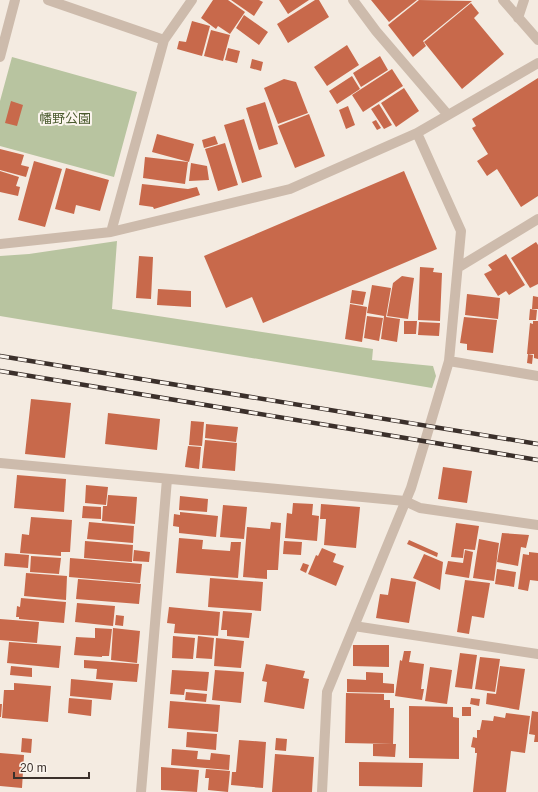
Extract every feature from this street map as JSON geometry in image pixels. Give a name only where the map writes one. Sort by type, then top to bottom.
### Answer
[{"type":"street","points":[[0,57],[15,0]]},
{"type":"street","points":[[48,0],[164,40]]},
{"type":"street","points":[[111,232],[164,40],[192,0]]},
{"type":"street","points":[[353,0],[376,31],[448,115]]},
{"type":"street","points":[[503,0],[538,40]]},
{"type":"street","points":[[518,18],[524,0]]},
{"type":"street","points":[[0,244],[111,232],[290,188],[417,132],[538,63]]},
{"type":"street","points":[[322,792],[327,692],[411,488],[450,361],[461,231],[417,132]]},
{"type":"street","points":[[459,267],[538,218]]},
{"type":"street","points":[[450,361],[538,376]]},
{"type":"street","points":[[0,463],[405,501],[420,508],[538,525]]},
{"type":"street","points":[[141,792],[167,479]]},
{"type":"street","points":[[354,626],[538,654]]},
{"type":"green space","name":"幡野公園","points":[[12,57],[137,92],[114,177],[0,146],[0,101]]},
{"type":"green space","points":[[117,241],[112,309],[373,349],[372,360],[433,366],[436,376],[432,388],[0,316],[0,256],[29,254]]},
{"type":"building","points":[[213,0],[228,0],[245,12],[230,34],[218,26],[216,29],[201,18]]},
{"type":"building","points":[[231,0],[259,0],[263,2],[254,16]]},
{"type":"building","points":[[279,0],[309,0],[288,14]]},
{"type":"building","points":[[315,0],[319,0],[329,17],[288,43],[277,24]]},
{"type":"building","points":[[371,0],[417,0],[389,22]]},
{"type":"building","points":[[419,0],[472,1],[423,41],[426,46],[413,57],[388,25]]},
{"type":"building","points":[[471,3],[479,13],[474,18],[504,54],[462,89],[424,42]]},
{"type":"building","points":[[244,15],[268,32],[259,45],[236,28]]},
{"type":"building","points":[[192,21],[210,26],[202,56],[177,49],[179,41],[186,42]]},
{"type":"building","points":[[211,30],[230,35],[223,61],[204,56]]},
{"type":"building","points":[[347,45],[359,65],[327,86],[314,67]]},
{"type":"building","points":[[228,48],[240,51],[237,63],[225,60]]},
{"type":"building","points":[[380,56],[388,70],[361,87],[353,73]]},
{"type":"building","points":[[252,59],[263,62],[261,71],[250,68]]},
{"type":"building","points":[[392,69],[403,86],[363,112],[352,95]]},
{"type":"building","points":[[352,76],[360,89],[337,104],[329,91]]},
{"type":"building","points":[[538,78],[538,196],[521,207],[497,169],[487,176],[477,161],[488,154],[472,128],[476,126],[472,119]]},
{"type":"building","points":[[284,79],[296,82],[308,113],[278,124],[264,88]]},
{"type":"building","points":[[404,88],[419,111],[396,127],[381,103]]},
{"type":"building","points":[[11,101],[23,105],[17,126],[5,123]]},
{"type":"building","points":[[265,102],[278,144],[259,150],[246,108]]},
{"type":"building","points":[[379,104],[392,125],[384,129],[371,109]]},
{"type":"building","points":[[348,106],[355,125],[346,129],[339,110]]},
{"type":"building","points":[[309,114],[325,156],[295,168],[278,126]]},
{"type":"building","points":[[244,119],[262,177],[242,183],[224,125]]},
{"type":"building","points":[[376,120],[381,128],[377,130],[372,122]]},
{"type":"building","points":[[157,134],[194,144],[189,162],[152,152]]},
{"type":"building","points":[[215,136],[218,144],[204,148],[202,140]]},
{"type":"building","points":[[225,143],[238,185],[218,191],[205,149]]},
{"type":"building","points":[[0,149],[24,155],[21,165],[29,167],[26,177],[0,170]]},
{"type":"building","points":[[145,157],[188,162],[185,184],[143,178]]},
{"type":"building","points":[[34,161],[62,169],[45,227],[18,220]]},
{"type":"building","points":[[191,163],[207,166],[209,180],[189,181]]},
{"type":"building","points":[[66,168],[109,180],[100,211],[76,205],[74,214],[55,209]]},
{"type":"building","points":[[0,171],[19,177],[16,186],[20,187],[18,196],[0,192]]},
{"type":"building","points":[[404,171],[437,249],[263,323],[252,297],[226,308],[204,256]]},
{"type":"building","points":[[142,184],[188,189],[197,187],[200,195],[154,209],[153,207],[139,205]]},
{"type":"building","points":[[536,242],[538,245],[538,284],[530,288],[511,258]]},
{"type":"building","points":[[506,254],[525,285],[509,295],[506,291],[498,296],[484,274],[492,270],[488,265]]},
{"type":"building","points":[[139,256],[153,257],[151,299],[136,298]]},
{"type":"building","points":[[420,267],[434,268],[433,272],[442,273],[440,321],[418,320]]},
{"type":"building","points":[[402,276],[414,278],[408,319],[387,316],[393,283]]},
{"type":"building","points":[[372,285],[391,288],[386,317],[400,319],[397,342],[381,339],[384,316],[367,313]]},
{"type":"building","points":[[158,289],[191,291],[191,307],[157,305]]},
{"type":"building","points":[[352,290],[366,292],[363,305],[350,303]]},
{"type":"building","points":[[467,294],[500,298],[498,319],[465,315]]},
{"type":"building","points":[[533,296],[538,297],[538,309],[532,309]]},
{"type":"building","points":[[350,304],[367,307],[362,342],[345,339]]},
{"type":"building","points":[[530,309],[537,310],[536,320],[529,320]]},
{"type":"building","points":[[367,316],[383,318],[379,341],[364,338]]},
{"type":"building","points":[[464,317],[497,320],[493,353],[467,350],[467,344],[460,343]]},
{"type":"building","points":[[404,321],[417,321],[416,334],[404,334]]},
{"type":"building","points":[[533,321],[538,321],[538,359],[534,358],[534,354],[527,354],[530,323],[533,324]]},
{"type":"building","points":[[419,322],[440,323],[439,336],[418,335]]},
{"type":"building","points":[[528,354],[533,355],[532,364],[527,363]]},
{"type":"building","points":[[31,399],[71,403],[65,458],[25,454]]},
{"type":"building","points":[[108,413],[160,419],[157,450],[105,444]]},
{"type":"building","points":[[191,421],[204,422],[202,446],[189,445]]},
{"type":"building","points":[[206,424],[238,427],[236,442],[205,438]]},
{"type":"building","points":[[205,440],[237,443],[235,471],[202,468]]},
{"type":"building","points":[[188,446],[201,447],[199,469],[185,467]]},
{"type":"building","points":[[443,467],[472,471],[467,503],[438,499]]},
{"type":"building","points":[[17,475],[66,479],[64,512],[14,508]]},
{"type":"building","points":[[86,485],[108,487],[106,505],[85,503]]},
{"type":"building","points":[[108,495],[137,497],[135,524],[102,521],[103,506],[107,506]]},
{"type":"building","points":[[180,496],[208,499],[207,512],[179,510]]},
{"type":"building","points":[[293,503],[313,504],[312,515],[319,516],[317,541],[285,538],[287,513],[292,514]]},
{"type":"building","points":[[321,504],[360,507],[356,548],[324,545],[326,519],[320,519]]},
{"type":"building","points":[[223,505],[247,507],[244,539],[220,537]]},
{"type":"building","points":[[83,506],[101,507],[101,519],[82,518]]},
{"type":"building","points":[[180,512],[218,516],[216,537],[179,533],[179,527],[173,526],[174,514],[180,515]]},
{"type":"building","points":[[31,517],[72,520],[70,552],[61,552],[61,556],[20,553],[22,534],[29,535]]},
{"type":"building","points":[[89,522],[134,526],[133,543],[87,539]]},
{"type":"building","points":[[271,522],[281,523],[278,570],[267,570],[267,579],[243,577],[247,527],[270,529]]},
{"type":"building","points":[[456,523],[479,526],[475,550],[464,549],[463,558],[451,557]]},
{"type":"building","points":[[502,533],[529,535],[526,548],[521,547],[518,566],[497,562]]},
{"type":"building","points":[[179,538],[203,540],[202,549],[230,551],[231,542],[241,542],[238,578],[176,573]]},
{"type":"building","points":[[479,539],[499,543],[494,581],[473,578]]},
{"type":"building","points":[[409,540],[438,553],[437,557],[407,544]]},
{"type":"building","points":[[85,541],[133,545],[132,562],[84,558]]},
{"type":"building","points":[[284,541],[302,542],[301,555],[283,554]]},
{"type":"building","points":[[322,548],[336,554],[333,562],[344,566],[336,586],[308,574],[316,555],[318,556]]},
{"type":"building","points":[[134,550],[150,552],[149,562],[133,561]]},
{"type":"building","points":[[465,550],[473,552],[469,578],[445,574],[448,561],[463,563]]},
{"type":"building","points":[[529,552],[538,553],[538,581],[530,580],[528,591],[518,589],[523,554],[529,555]]},
{"type":"building","points":[[5,553],[29,555],[28,568],[4,566]]},
{"type":"building","points":[[424,554],[443,562],[440,590],[413,578]]},
{"type":"building","points":[[31,556],[61,558],[59,574],[30,572]]},
{"type":"building","points":[[70,558],[142,564],[140,583],[69,577]]},
{"type":"building","points":[[303,563],[309,565],[306,573],[300,570]]},
{"type":"building","points":[[497,569],[516,572],[514,587],[495,584]]},
{"type":"building","points":[[26,573],[67,576],[66,600],[24,596]]},
{"type":"building","points":[[210,578],[263,582],[261,611],[208,607]]},
{"type":"building","points":[[391,578],[416,582],[409,623],[376,618],[380,594],[388,595]]},
{"type":"building","points":[[78,579],[141,584],[139,604],[76,599]]},
{"type":"building","points":[[465,580],[490,583],[484,618],[472,616],[469,634],[457,632]]},
{"type":"building","points":[[21,598],[66,602],[64,623],[19,619],[19,617],[16,617],[17,606],[20,607]]},
{"type":"building","points":[[77,603],[115,606],[113,626],[75,622]]},
{"type":"building","points":[[169,607],[220,612],[218,636],[174,633],[175,624],[167,623]]},
{"type":"building","points":[[223,611],[252,613],[249,638],[227,636],[227,630],[221,630]]},
{"type":"building","points":[[116,615],[124,616],[123,626],[115,625]]},
{"type":"building","points":[[0,619],[39,622],[37,643],[0,640]]},
{"type":"building","points":[[95,628],[112,629],[109,656],[74,655],[76,637],[95,638]]},
{"type":"building","points":[[113,628],[140,631],[137,663],[111,660]]},
{"type":"building","points":[[173,636],[195,638],[193,659],[172,658]]},
{"type":"building","points":[[198,636],[214,638],[212,659],[196,658]]},
{"type":"building","points":[[216,638],[244,641],[241,668],[214,666]]},
{"type":"building","points":[[9,642],[61,646],[59,668],[7,663]]},
{"type":"building","points":[[353,645],[389,645],[389,667],[353,666]]},
{"type":"building","points":[[404,651],[411,651],[409,662],[424,664],[421,689],[424,689],[422,700],[395,696],[400,660],[402,661]]},
{"type":"building","points":[[460,653],[477,655],[472,689],[455,687]]},
{"type":"building","points":[[480,657],[500,659],[495,692],[475,689]]},
{"type":"building","points":[[84,660],[139,664],[137,682],[96,679],[97,669],[84,668]]},
{"type":"building","points":[[266,664],[305,671],[303,678],[309,679],[304,709],[264,702],[267,682],[262,681]]},
{"type":"building","points":[[11,666],[32,668],[32,677],[10,675]]},
{"type":"building","points":[[500,666],[525,669],[519,710],[486,704],[487,693],[496,694]]},
{"type":"building","points":[[430,667],[452,670],[447,704],[425,701]]},
{"type":"building","points":[[172,670],[209,672],[207,691],[185,689],[184,695],[170,694]]},
{"type":"building","points":[[215,670],[244,672],[241,703],[212,700]]},
{"type":"building","points":[[366,672],[383,673],[383,683],[394,684],[394,693],[347,692],[347,679],[366,680]]},
{"type":"building","points":[[71,679],[113,683],[111,700],[70,696]]},
{"type":"building","points":[[14,683],[51,686],[48,722],[2,718],[4,690],[14,690]]},
{"type":"building","points":[[186,692],[207,694],[206,702],[185,700]]},
{"type":"building","points":[[346,693],[384,694],[384,700],[390,700],[390,708],[394,708],[393,744],[345,743]]},
{"type":"building","points":[[69,698],[92,700],[91,716],[68,713]]},
{"type":"building","points":[[471,698],[480,699],[479,706],[470,704]]},
{"type":"building","points":[[170,701],[220,705],[218,732],[168,728]]},
{"type":"building","points":[[0,704],[2,704],[1,717],[0,717]]},
{"type":"building","points":[[409,706],[453,707],[453,717],[459,718],[459,759],[409,758]]},
{"type":"building","points":[[462,707],[471,707],[471,716],[462,716]]},
{"type":"building","points":[[532,711],[538,712],[538,742],[534,742],[535,735],[529,734]]},
{"type":"building","points":[[506,713],[530,716],[525,753],[511,751],[506,792],[473,792],[477,753],[475,753],[475,748],[471,747],[473,737],[477,738],[477,730],[480,730],[482,720],[493,721],[494,716],[505,718]]},
{"type":"building","points":[[187,732],[217,734],[216,750],[186,747]]},
{"type":"building","points":[[22,738],[32,739],[31,753],[21,752]]},
{"type":"building","points":[[276,738],[287,739],[286,751],[275,750]]},
{"type":"building","points":[[239,740],[266,742],[263,788],[231,785],[232,772],[236,772]]},
{"type":"building","points":[[373,744],[396,744],[395,757],[373,756]]},
{"type":"building","points":[[172,749],[198,751],[197,759],[210,760],[211,753],[230,755],[229,770],[171,765]]},
{"type":"building","points":[[0,753],[24,755],[22,788],[0,786]]},
{"type":"building","points":[[275,754],[314,757],[312,792],[272,792]]},
{"type":"building","points":[[359,762],[423,763],[422,787],[359,786]]},
{"type":"building","points":[[161,767],[199,770],[197,792],[161,790]]},
{"type":"building","points":[[206,769],[230,771],[228,792],[208,790],[209,778],[205,778]]},
{"type":"railway","points":[[0,356],[538,444]]},
{"type":"railway","points":[[0,371],[538,460]]}]
